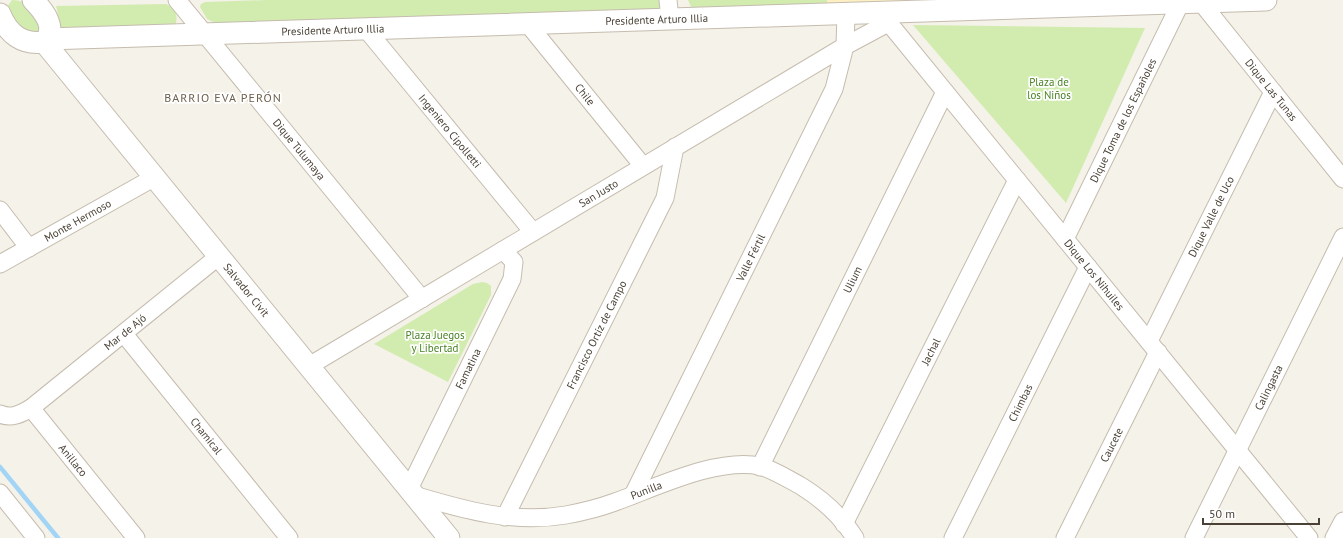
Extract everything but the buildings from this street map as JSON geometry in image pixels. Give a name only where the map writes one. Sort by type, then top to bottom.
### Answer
[{"type":"street","points":[[34,0],[41,8],[49,24],[50,35],[45,41]]},
{"type":"street","name":"Dique Tulumaya","points":[[177,0],[422,299]]},
{"type":"street","name":"Presidente Arturo Illia","points":[[9,38],[29,43],[206,34],[527,23],[669,9],[846,13],[884,17],[1005,4],[1266,0]]},
{"type":"street","name":"Dique Las Tunas","points":[[1191,2],[1273,92],[1343,179]]},
{"type":"street","name":"Dique Toma de los Españoles","points":[[1065,239],[1191,2]]},
{"type":"street","name":"Valle Fértil","points":[[633,495],[834,89],[845,46],[846,13]]},
{"type":"street","points":[[0,14],[8,30],[9,38]]},
{"type":"street","name":"Dique Los Nihuiles","points":[[884,17],[1237,450],[1302,534]]},
{"type":"street","name":"San Justo","points":[[309,366],[845,46],[884,17]]},
{"type":"street","name":"Chile","points":[[527,23],[643,166]]},
{"type":"street","name":"Ingeniero Cipolletti","points":[[366,29],[533,232]]},
{"type":"street","name":"Salvador Civit","points":[[45,41],[449,538]]},
{"type":"street","name":"Ulium","points":[[760,466],[945,92]]},
{"type":"street","name":"Dique Valle de Uco","points":[[1153,347],[1273,92]]},
{"type":"street","name":"Francisco Ortíz de Campo","points":[[505,517],[665,198],[675,148]]},
{"type":"street","name":"Monte Hermoso","points":[[0,264],[155,177]]},
{"type":"street","name":"Jachal","points":[[844,524],[1017,180]]},
{"type":"street","points":[[0,210],[29,248]]},
{"type":"street","name":"Calingasta","points":[[1194,538],[1343,237]]},
{"type":"street","name":"Famatina","points":[[412,492],[512,279],[514,262],[503,250]]},
{"type":"street","name":"Mar de Ajó","points":[[31,408],[219,256]]},
{"type":"street","name":"Chimbas","points":[[953,538],[1088,267]]},
{"type":"street","name":"Chamical","points":[[124,334],[289,538]]},
{"type":"street","name":"Caucete","points":[[1065,538],[1153,347]]},
{"type":"street","points":[[0,414],[4,416],[18,415],[31,408]]},
{"type":"street","name":"Anillaco","points":[[31,408],[136,538]]},
{"type":"street","name":"Punilla","points":[[412,492],[476,512],[505,517],[531,518],[564,515],[596,508],[679,477],[702,471],[740,465],[760,466],[786,477],[807,490],[834,512],[855,538]]},
{"type":"street","points":[[0,493],[36,538]]},
{"type":"street","points":[[1334,538],[1343,521]]},
{"type":"green space","points":[[12,0],[19,1],[28,6],[35,16],[41,33],[21,31],[7,7]]},
{"type":"green space","points":[[267,0],[662,0],[659,8],[655,10],[215,23],[207,19],[200,7],[201,4],[205,2]]},
{"type":"green space","points":[[688,0],[827,0],[827,7],[692,9]]},
{"type":"green space","points":[[166,4],[172,7],[175,12],[177,18],[175,25],[62,30],[56,6]]},
{"type":"green space","name":"Plaza de los Niños","points":[[913,25],[1145,28],[1066,203]]},
{"type":"green space","name":"Plaza Juegos y Libertad","points":[[482,282],[491,286],[491,295],[448,382],[374,344],[473,284]]},
{"type":"sand","points":[[827,0],[987,0],[827,7]]},
{"type":"waterway","points":[[0,467],[58,538]]},
{"type":"district","name":"BARRIO EVA PERÓN","points":[[223,97]]}]
